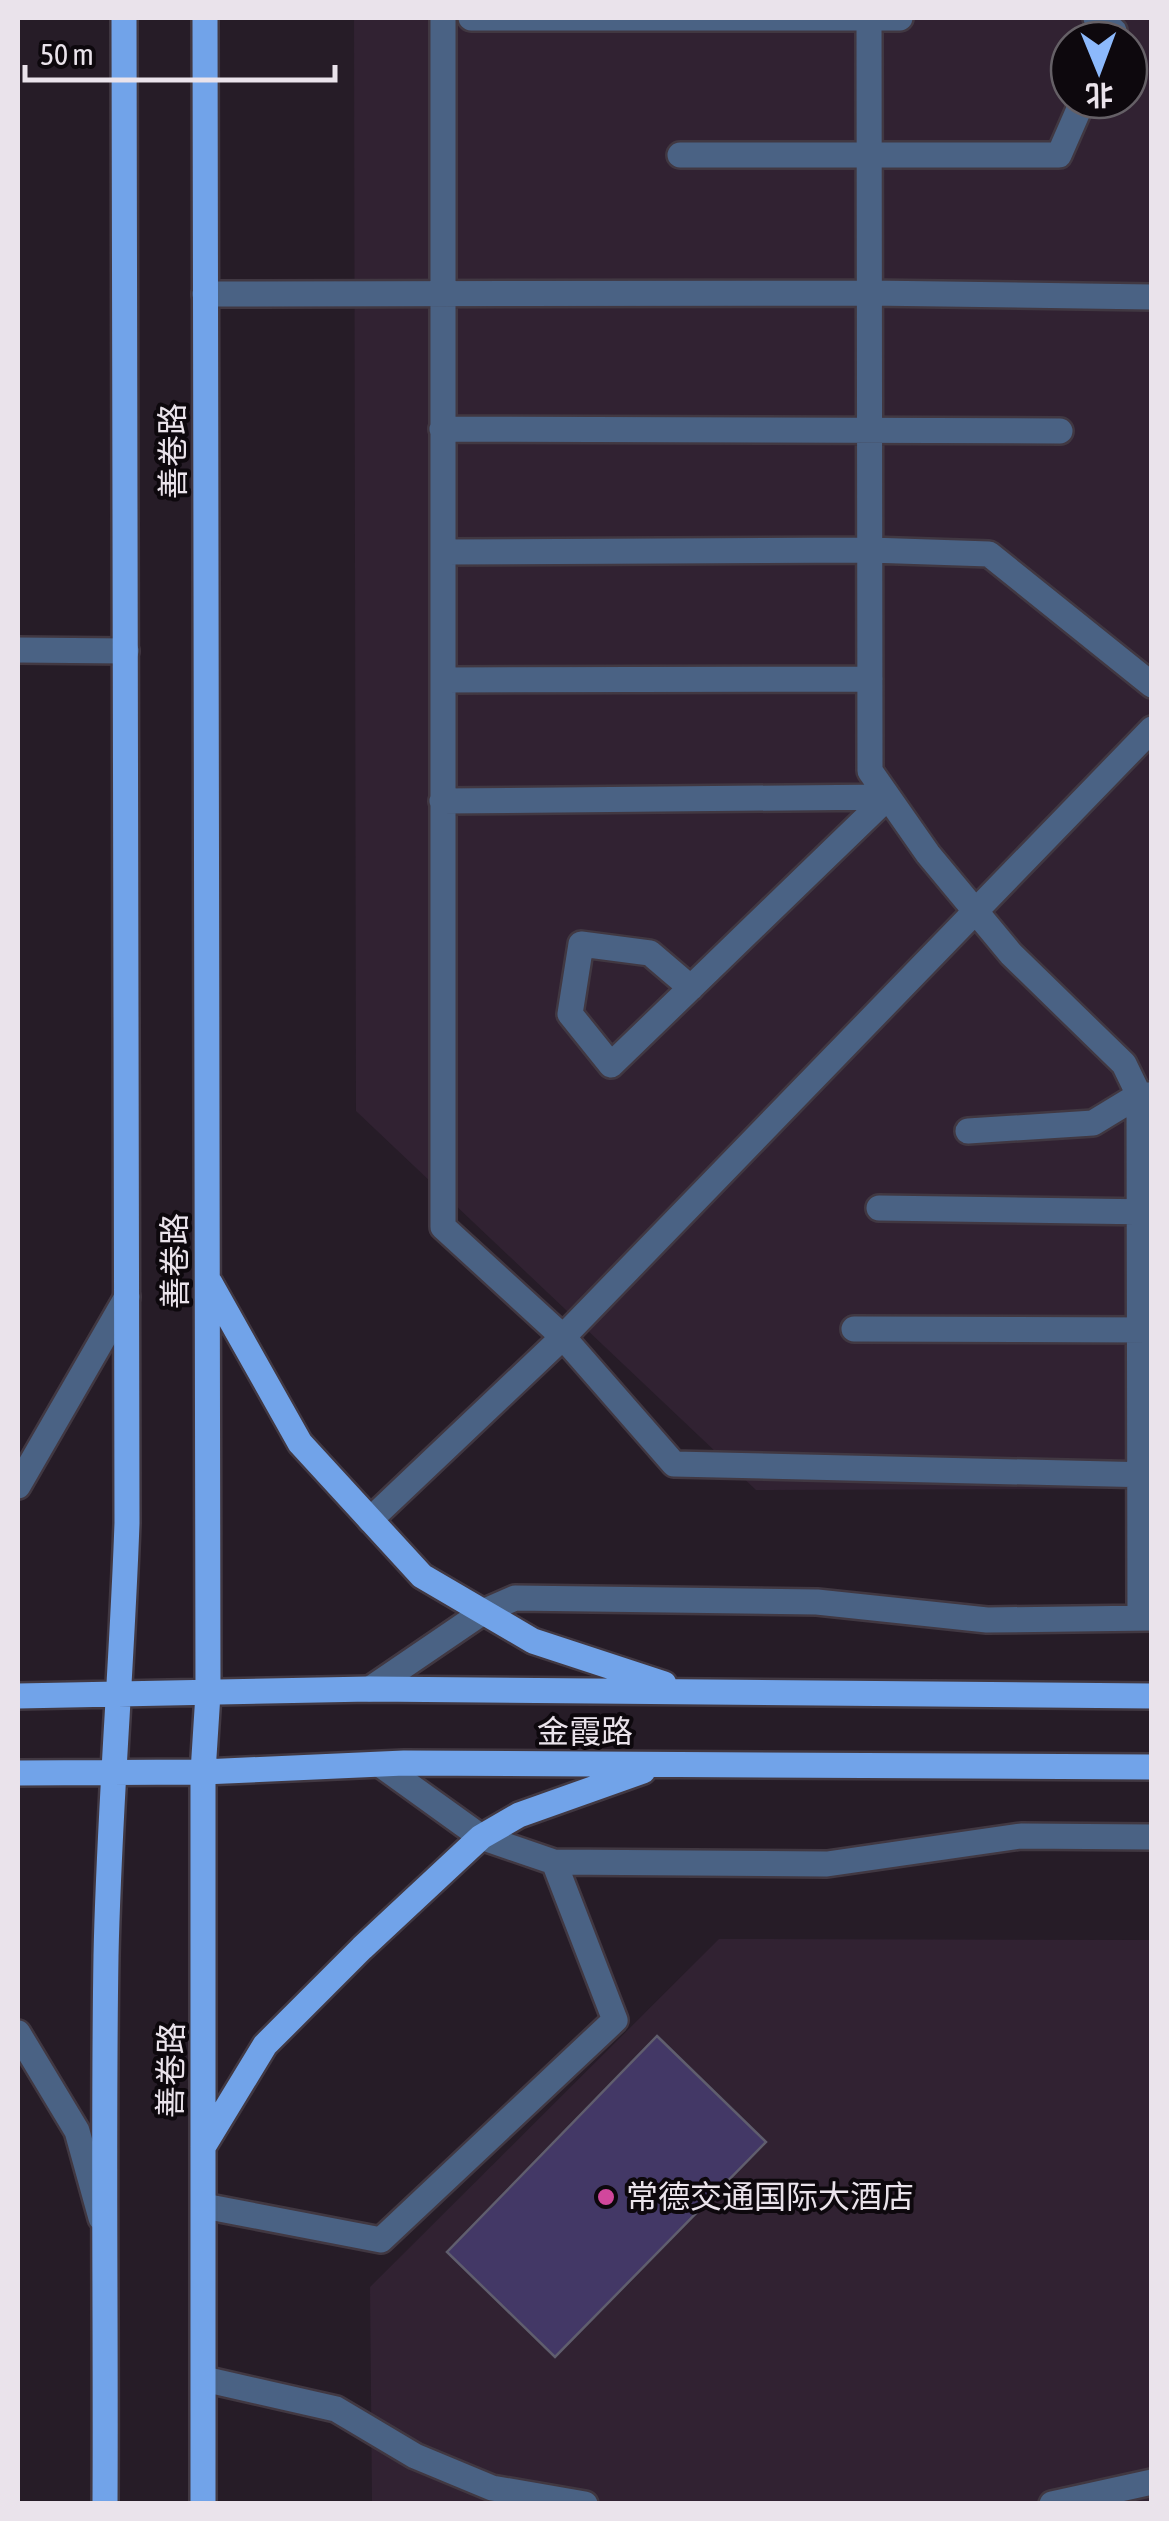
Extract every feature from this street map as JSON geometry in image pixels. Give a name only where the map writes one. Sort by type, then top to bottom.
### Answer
[{"type":"main road","name":"善卷路","points":[[106,2504],[106,1956],[127,1522],[124,18]]},
{"type":"main road","name":"善卷路","points":[[203,2504],[203,1772],[208,1694],[205,18]]},
{"type":"main road","points":[[208,1279],[300,1442],[422,1576],[533,1641],[688,1691]]},
{"type":"main road","name":"金霞路","points":[[18,1696],[370,1688],[1152,1696]]},
{"type":"main road","name":"金霞路","points":[[18,1773],[203,1772],[381,1764],[1152,1767]]},
{"type":"main road","points":[[203,2147],[265,2045],[481,1837],[519,1815],[661,1765]]},
{"type":"street","points":[[443,18],[442,1227],[563,1337],[674,1464],[1146,1474]]},
{"type":"street","points":[[471,18],[900,18]]},
{"type":"street","points":[[370,1688],[483,1612],[516,1598],[817,1602],[986,1620],[1146,1618],[1145,1095],[1124,1064],[1010,954],[928,854],[870,771],[869,18]]},
{"type":"street","points":[[680,155],[1059,155],[1074,120]]},
{"type":"street","points":[[205,294],[869,293],[1152,297]]},
{"type":"street","points":[[442,429],[1060,431]]},
{"type":"street","points":[[443,552],[870,550],[988,554],[1152,685]]},
{"type":"street","points":[[18,650],[126,650]]},
{"type":"street","points":[[443,680],[870,680]]},
{"type":"street","points":[[370,1520],[563,1337],[1152,730]]},
{"type":"street","points":[[442,801],[888,796]]},
{"type":"street","points":[[691,988],[650,953],[581,944],[570,1014],[611,1065],[691,988],[888,796]]},
{"type":"street","points":[[968,1131],[1093,1123],[1145,1095]]},
{"type":"street","points":[[879,1208],[1146,1212]]},
{"type":"street","points":[[18,1486],[128,1297]]},
{"type":"street","points":[[854,1329],[1146,1330]]},
{"type":"street","points":[[381,1764],[481,1837],[554,1862],[827,1864],[1021,1836],[1152,1837]]},
{"type":"street","points":[[204,2206],[380,2240],[614,2020],[554,1862]]},
{"type":"street","points":[[18,2033],[78,2131],[106,2234]]},
{"type":"street","points":[[204,2380],[336,2410],[415,2456],[492,2488],[584,2504]]},
{"type":"street","points":[[1052,2504],[1152,2482]]},
{"type":"shaded area","points":[[354,18],[1151,18],[1151,1489],[756,1490],[356,1111]]},
{"type":"shaded area","points":[[719,1939],[1151,1940],[1151,2503],[372,2503],[370,2287]]},
{"type":"building","name":"常德交通国际大酒店","points":[[657,2036],[766,2142],[555,2357],[447,2252]]},
{"type":"place","name":"常德交通国际大酒店","points":[[606,2197]]}]
